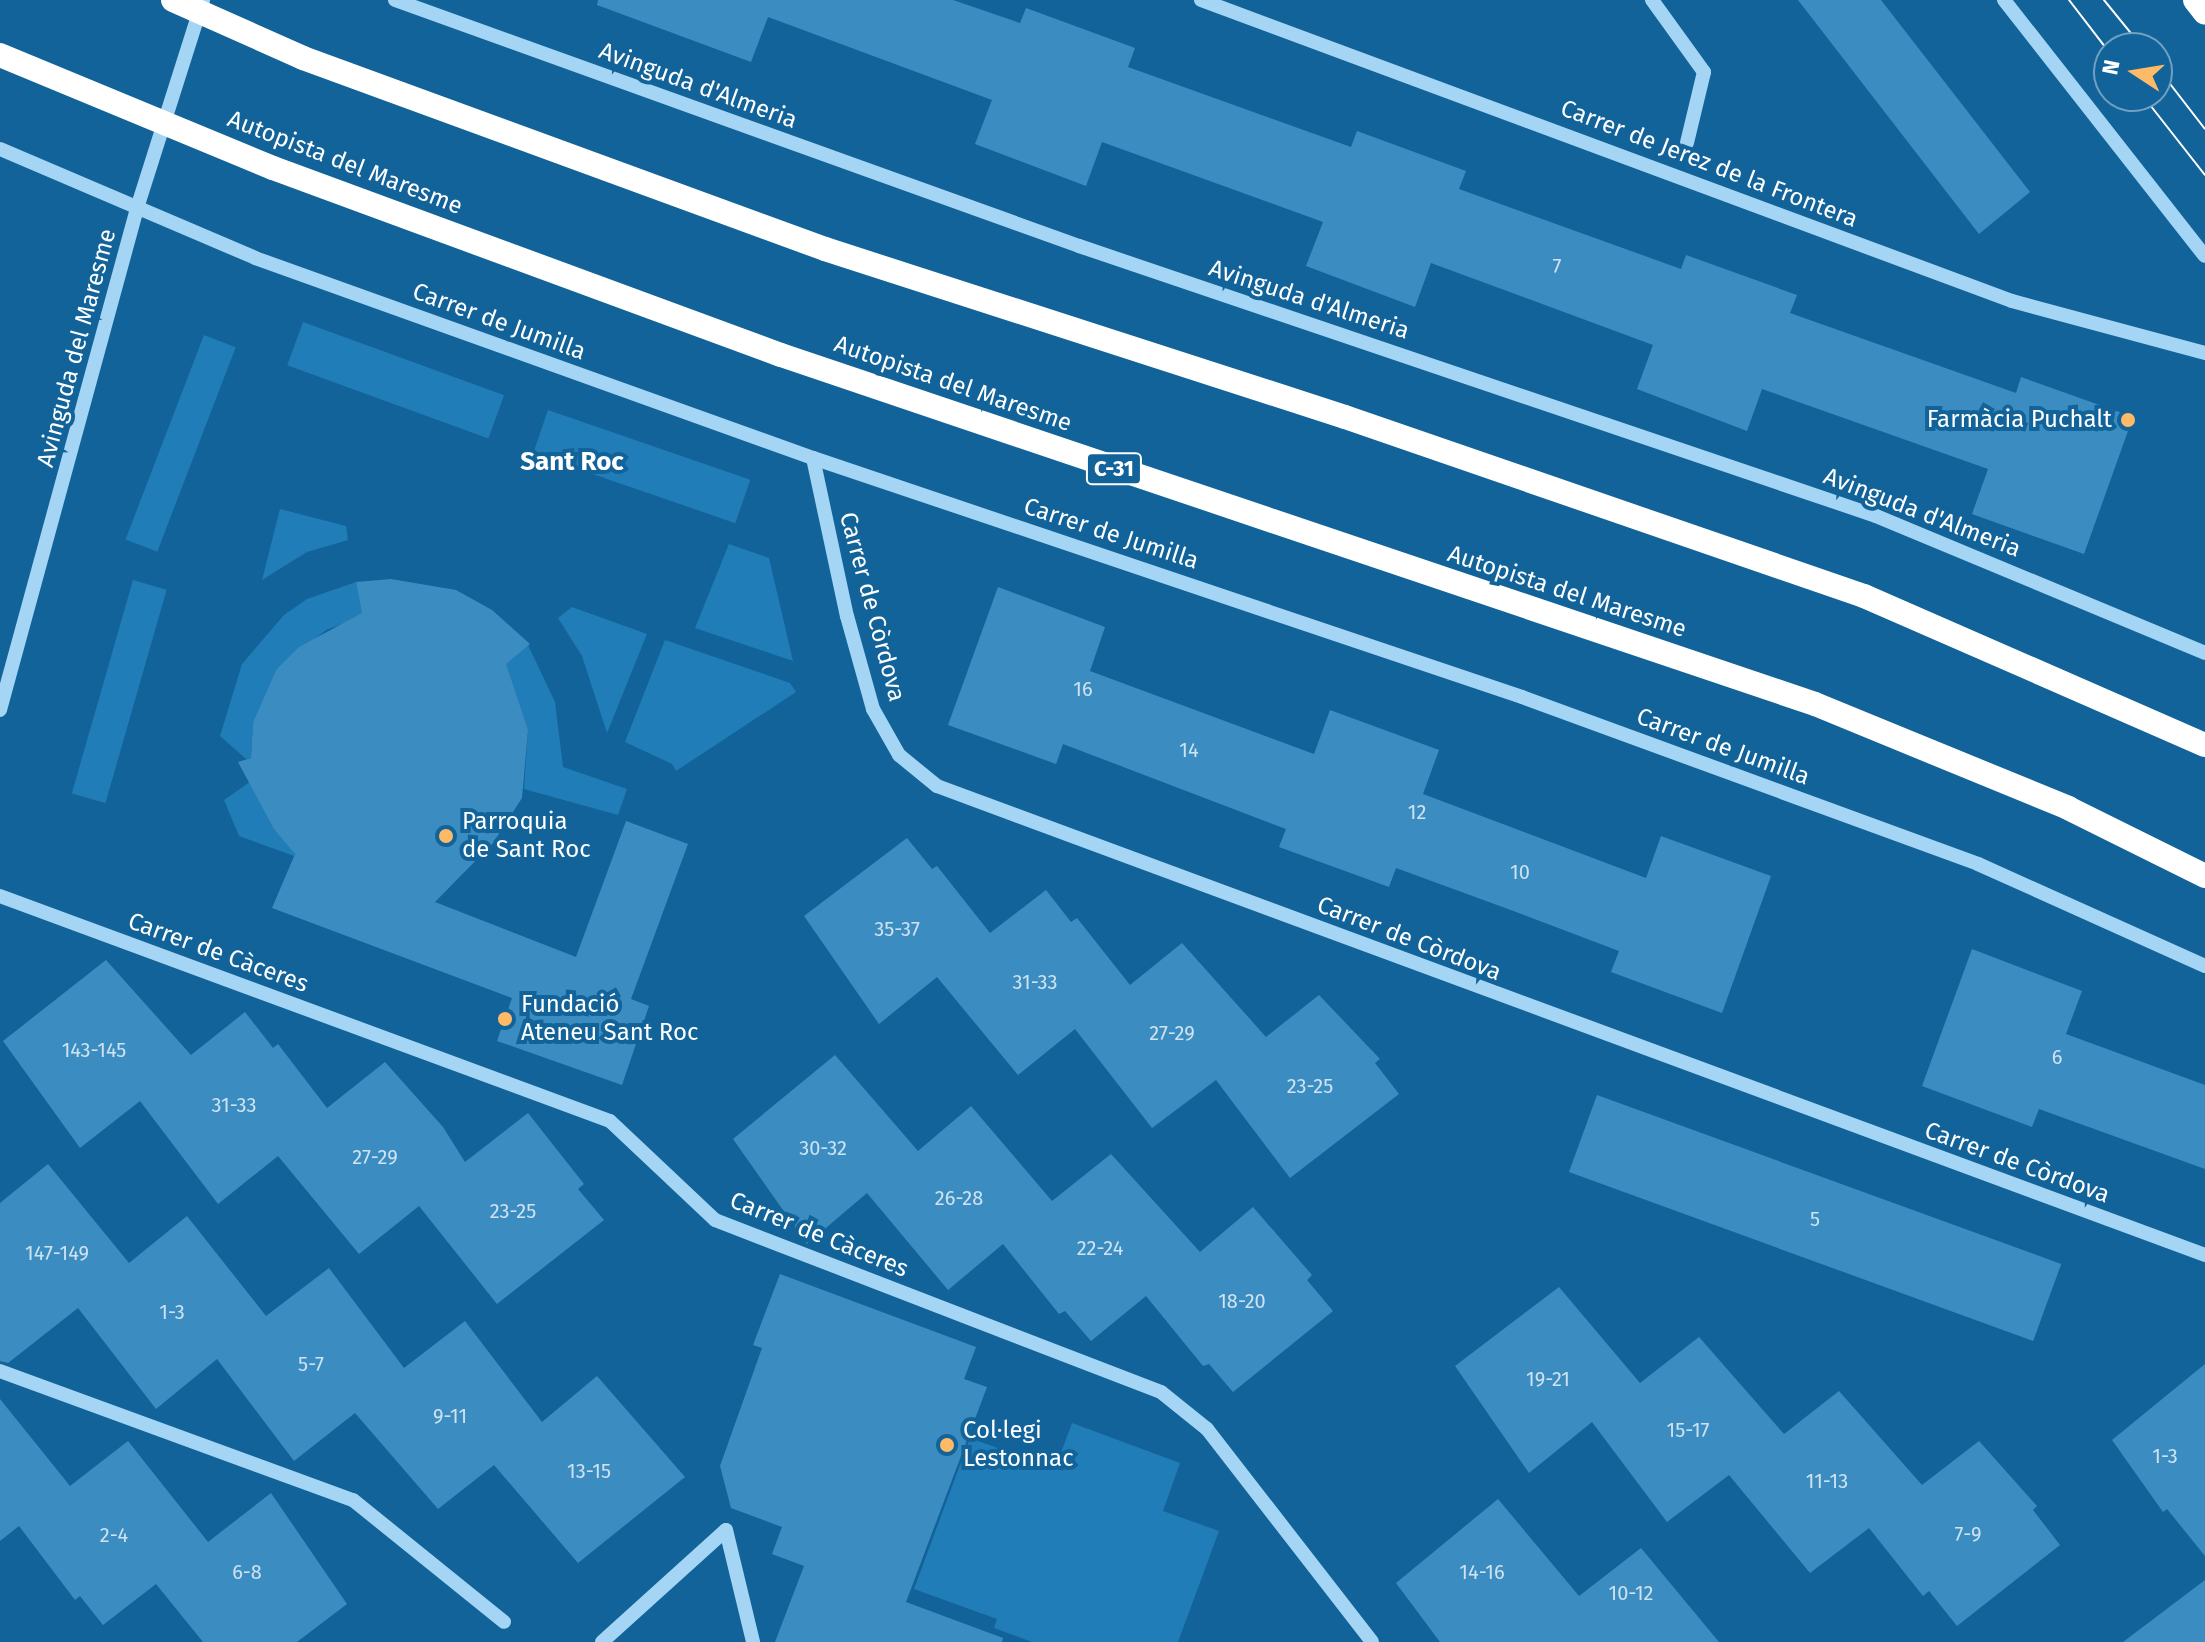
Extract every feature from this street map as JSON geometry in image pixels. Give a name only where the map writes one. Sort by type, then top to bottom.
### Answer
[{"type":"highway","points":[[173,0],[303,58],[825,249],[1345,417],[1864,596],[2205,745]]},
{"type":"highway","points":[[2195,0],[2205,13]]},
{"type":"highway","name":"Autopista del Maresme","points":[[0,55],[273,168],[781,355],[1815,704],[2068,808],[2205,876]]},
{"type":"street","name":"Avinguda del Maresme","points":[[0,710],[138,205],[203,0]]},
{"type":"street","name":"Avinguda d'Almeria","points":[[395,0],[1079,246],[1876,516],[2205,653]]},
{"type":"street","name":"Carrer de Jerez de la Frontera","points":[[1201,0],[2012,301],[2205,353]]},
{"type":"street","points":[[1652,0],[1704,72],[1687,143]]},
{"type":"street","points":[[2004,0],[2205,256]]},
{"type":"street","name":"Carrer de Jumilla","points":[[0,149],[138,205],[255,258],[813,458],[1537,702],[2008,875],[2205,966]]},
{"type":"street","name":"Carrer de Còrdova","points":[[813,458],[847,616],[873,709],[899,755],[937,786],[2205,1255]]},
{"type":"street","name":"Carrer de Càceres","points":[[0,896],[610,1121],[715,1220],[1161,1392],[1207,1429],[1372,1642]]},
{"type":"street","points":[[0,1371],[353,1500],[504,1622]]},
{"type":"street","points":[[602,1642],[726,1530],[753,1642]]},
{"type":"shaded area","points":[[303,322],[504,395],[488,438],[287,365]]},
{"type":"shaded area","points":[[204,335],[236,347],[157,552],[126,539]]},
{"type":"shaded area","points":[[548,410],[750,480],[735,523],[533,453]]},
{"type":"shaded area","points":[[280,509],[346,526],[348,540],[307,552],[262,580]]},
{"type":"shaded area","points":[[729,544],[769,558],[793,661],[695,628]]},
{"type":"shaded area","points":[[133,580],[167,590],[105,803],[72,793]]},
{"type":"shaded area","points":[[356,582],[363,616],[326,630],[276,670],[253,722],[251,758],[246,759],[220,736],[242,664],[284,615],[307,599]]},
{"type":"shaded area","points":[[572,607],[647,634],[607,733],[582,656],[558,618]]},
{"type":"shaded area","points":[[665,640],[790,683],[796,692],[676,771],[672,764],[625,742]]},
{"type":"shaded area","points":[[528,645],[555,702],[563,767],[627,789],[618,815],[524,789],[528,730],[502,666]]},
{"type":"shaded area","points":[[254,779],[295,852],[294,856],[239,836],[224,800]]},
{"type":"shaded area","points":[[1072,1423],[1180,1463],[1163,1511],[1219,1531],[1178,1642],[1032,1642],[994,1628],[997,1619],[914,1589],[970,1438],[1055,1469]]},
{"type":"building","points":[[598,0],[953,0],[1020,23],[1026,8],[1135,48],[1128,67],[1351,147],[1357,131],[1466,171],[1459,189],[1681,269],[1686,255],[1797,295],[1790,313],[2016,393],[2021,377],[2133,417],[2084,554],[1972,514],[1988,469],[1762,389],[1747,431],[1637,389],[1653,345],[1431,263],[1415,307],[1306,266],[1323,222],[1102,142],[1086,186],[975,144],[992,100],[768,17],[751,62],[597,5]]},
{"type":"building","points":[[1798,0],[1881,0],[2030,192],[1979,234]]},
{"type":"building","name":"Parroquia de Sant Roc","points":[[391,579],[456,590],[492,610],[530,644],[506,664],[528,730],[522,798],[493,843],[435,902],[576,957],[626,821],[688,844],[631,999],[649,1006],[622,1085],[497,1041],[512,998],[272,908],[295,854],[274,829],[238,762],[251,758],[253,722],[276,670],[299,647],[362,613],[356,582]]},
{"type":"building","points":[[998,587],[1105,627],[1090,671],[1314,754],[1330,710],[1439,750],[1423,794],[1646,878],[1661,836],[1771,876],[1722,1013],[1611,972],[1619,951],[1508,909],[1396,868],[1389,887],[1279,847],[1286,829],[1063,744],[1056,764],[948,725]]},
{"type":"building","points":[[907,838],[932,869],[937,866],[990,933],[1046,890],[1071,922],[1077,918],[1130,985],[1182,943],[1266,1037],[1319,995],[1380,1059],[1375,1063],[1399,1094],[1290,1178],[1216,1080],[1152,1128],[1075,1029],[1018,1075],[937,977],[879,1024],[804,916]]},
{"type":"building","points":[[1972,949],[2082,991],[2066,1034],[2205,1085],[2205,1169],[2039,1109],[2032,1127],[1922,1086]]},
{"type":"building","points":[[106,960],[191,1055],[245,1012],[273,1048],[278,1044],[327,1108],[385,1062],[443,1127],[465,1162],[528,1113],[584,1184],[578,1189],[604,1220],[497,1304],[419,1206],[359,1254],[278,1156],[218,1204],[140,1101],[80,1148],[3,1041]]},
{"type":"building","points":[[835,1055],[918,1151],[971,1106],[1052,1201],[1111,1154],[1200,1252],[1253,1207],[1312,1275],[1307,1280],[1333,1311],[1233,1392],[1209,1364],[1203,1366],[1146,1296],[1091,1341],[1065,1311],[1059,1314],[1003,1244],[948,1290],[867,1193],[807,1244],[733,1139]]},
{"type":"building","points":[[1597,1095],[2061,1264],[2033,1341],[1569,1172]]},
{"type":"building","points":[[48,1164],[129,1263],[187,1216],[266,1316],[329,1268],[404,1368],[465,1321],[542,1422],[597,1376],[685,1477],[578,1563],[494,1465],[438,1509],[355,1413],[294,1461],[217,1359],[156,1409],[78,1308],[8,1363],[0,1361],[0,1203]]},
{"type":"building","points":[[780,1274],[976,1347],[964,1379],[987,1387],[906,1602],[1003,1638],[1002,1642],[775,1642],[804,1566],[772,1554],[782,1527],[731,1508],[720,1466],[762,1348],[753,1345]]},
{"type":"building","points":[[1559,1287],[1640,1383],[1699,1337],[1784,1434],[1839,1391],[1922,1485],[1979,1441],[2037,1506],[2033,1510],[2060,1545],[1957,1626],[1929,1591],[1923,1596],[1869,1528],[1810,1573],[1729,1475],[1667,1522],[1592,1422],[1529,1473],[1455,1366]]},
{"type":"building","points":[[2205,1364],[2205,1556],[2167,1509],[2163,1512],[2112,1440]]},
{"type":"building","points":[[0,1399],[70,1486],[128,1441],[208,1542],[271,1493],[347,1604],[297,1642],[203,1642],[156,1584],[103,1625],[80,1596],[75,1600],[19,1526],[0,1541]]},
{"type":"building","points":[[1498,1499],[1579,1596],[1641,1548],[1719,1642],[1440,1642],[1396,1583]]},
{"type":"building","points":[[2205,1580],[2205,1642],[2123,1642]]},
{"type":"tram line","points":[[2069,0],[2094,32]]},
{"type":"tram line","points":[[2104,0],[2130,32]]},
{"type":"tram line","points":[[2173,88],[2205,129]]},
{"type":"tram line","points":[[2156,112],[2205,175]]},
{"type":"place","name":"Farmàcia Puchalt","points":[[2128,420]]},
{"type":"place","name":"Parroquia de Sant Roc","points":[[446,836]]},
{"type":"place","name":"Fundació Ateneu Sant Roc","points":[[505,1019]]},
{"type":"place","name":"Col·legi Lestonnac","points":[[947,1445]]},
{"type":"district","name":"Sant Roc","points":[[572,462]]}]
